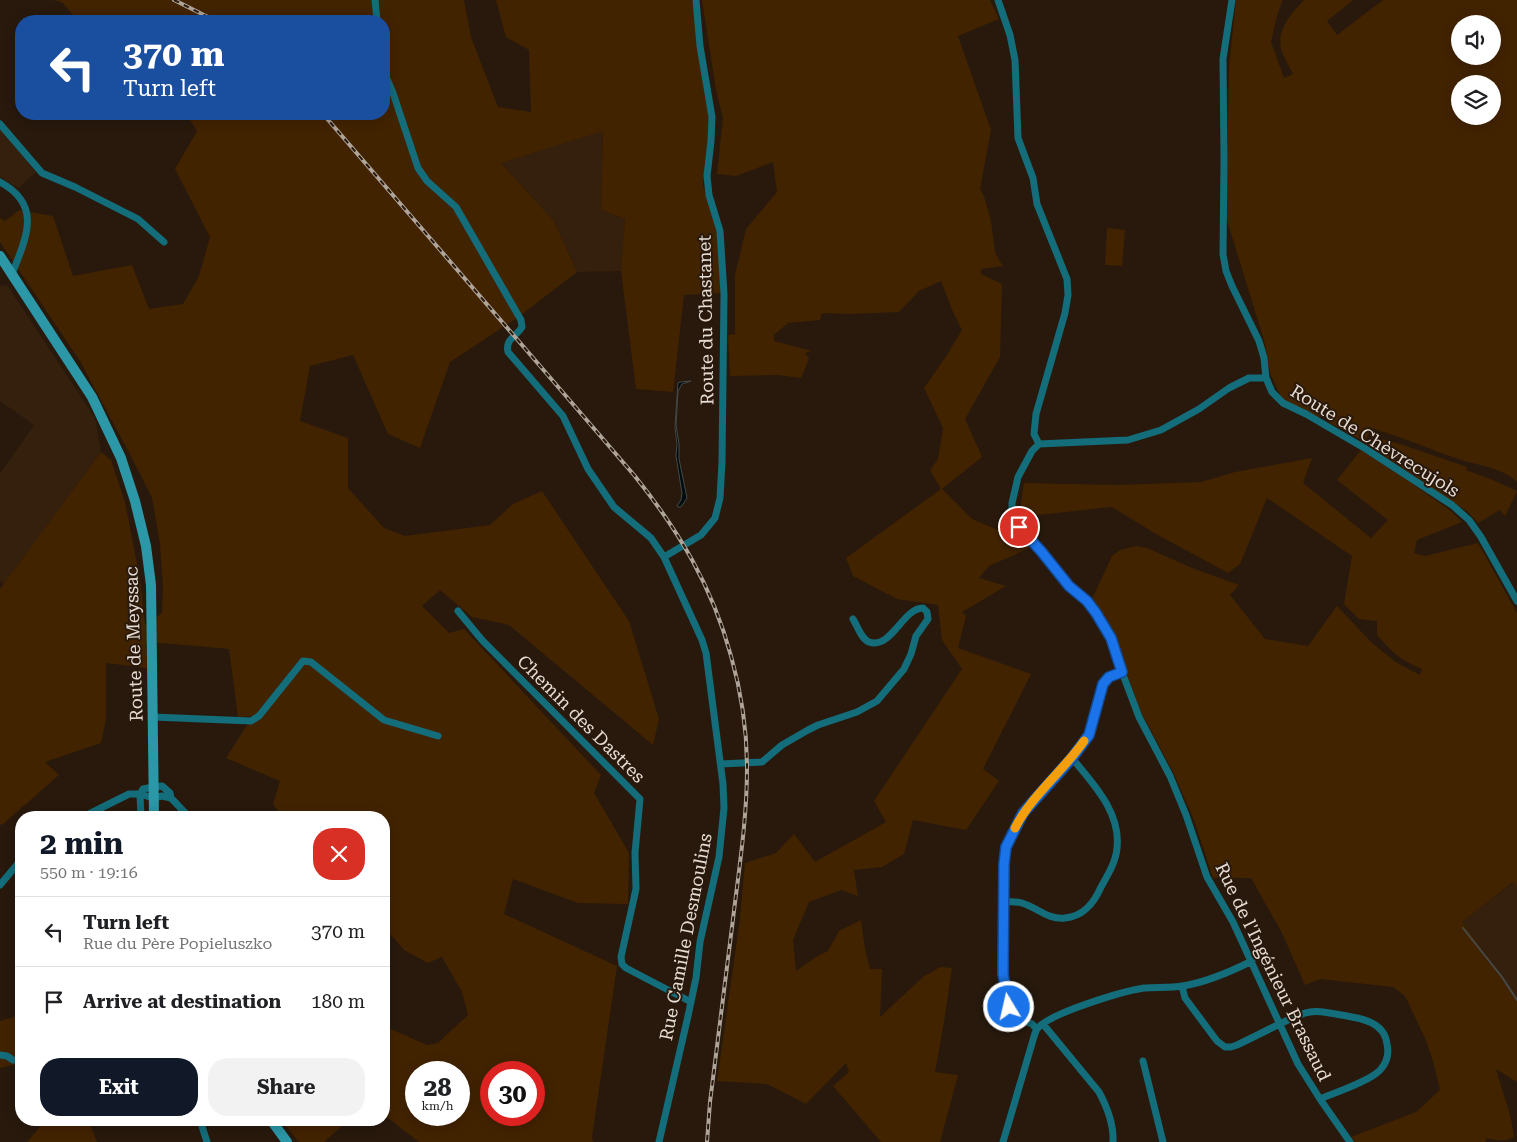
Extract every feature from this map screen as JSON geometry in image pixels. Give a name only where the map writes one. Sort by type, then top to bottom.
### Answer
[{"type":"main road","name":"Route de Meyssac","points":[[0,256],[92,397],[121,458],[130,483],[146,546],[151,585],[154,811]]},
{"type":"main road","points":[[275,1126],[287,1142]]},
{"type":"street","points":[[375,0],[376,15]]},
{"type":"street","name":"Route du Chastanet","points":[[664,557],[701,535],[715,518],[720,498],[724,294],[720,231],[708,196],[707,176],[712,117],[700,46],[696,0]]},
{"type":"street","points":[[998,0],[1016,60],[1018,138],[1033,178],[1037,204],[1067,279],[1068,295],[1065,313],[1036,414],[1034,434],[1039,444],[1128,440],[1161,430],[1199,409],[1229,388],[1249,378],[1266,378]]},
{"type":"street","name":"Route de Chèvrecujols","points":[[1232,0],[1223,58],[1223,254],[1232,286],[1259,341],[1264,358],[1266,378],[1272,392],[1283,403],[1379,456],[1452,505],[1469,520],[1517,601]]},
{"type":"street","name":"Rue Camille Desmoulins","points":[[390,86],[418,168],[427,181],[456,207],[521,320],[522,327],[508,341],[508,352],[563,416],[588,469],[614,507],[651,538],[664,557],[702,640],[706,653],[721,764],[724,808],[719,857],[700,942],[691,1002],[659,1142]]},
{"type":"street","points":[[0,124],[42,173],[75,187],[138,219],[164,242]]},
{"type":"street","points":[[0,182],[12,188],[24,202],[28,216],[27,233],[12,274]]},
{"type":"street","name":"Rue de l'Ingénieur Brassaud","points":[[1039,444],[1032,451],[1018,477],[1012,503],[1012,517],[1069,586],[1087,601],[1104,625],[1111,638],[1139,717],[1170,776],[1180,800],[1206,877],[1233,922],[1298,1064],[1350,1142]]},
{"type":"street","points":[[721,764],[762,762],[782,745],[808,730],[856,712],[877,701],[904,669],[916,636],[928,619],[927,612],[923,608],[917,608],[908,614],[896,631],[883,640],[869,642],[853,619]]},
{"type":"street","name":"Chemin des Dastres","points":[[458,611],[482,640],[640,799],[636,853],[636,889],[621,957],[622,964],[626,968],[691,1002]]},
{"type":"street","points":[[153,717],[250,721],[259,716],[303,661],[311,662],[384,720],[438,736]]},
{"type":"street","points":[[1113,1142],[1112,1127],[1105,1102],[1099,1092],[1040,1026],[1014,1016],[1010,1012],[1003,974],[1003,902],[1006,847],[1012,834],[1023,813],[1072,758],[1089,735],[1103,684],[1109,677],[1122,672]]},
{"type":"street","points":[[1003,902],[1023,903],[1045,915],[1055,918],[1067,918],[1078,915],[1086,910],[1095,899],[1114,862],[1118,849],[1117,832],[1112,814],[1099,791],[1072,758]]},
{"type":"street","points":[[141,811],[140,794],[143,789],[162,786],[170,793],[171,798],[183,811]]},
{"type":"street","points":[[95,811],[129,794],[140,794],[153,798],[162,796],[171,798]]},
{"type":"street","points":[[0,885],[15,867]]},
{"type":"street","points":[[1003,1142],[1032,1040],[1040,1026],[1053,1018],[1107,996],[1146,988],[1182,986],[1210,979],[1252,961]]},
{"type":"street","points":[[1182,986],[1185,998],[1217,1041],[1225,1047],[1237,1045],[1280,1024],[1311,1012],[1364,1019],[1381,1030],[1386,1038],[1388,1050],[1387,1059],[1381,1070],[1374,1076],[1320,1099]]},
{"type":"street","points":[[0,1055],[7,1056],[12,1060]]},
{"type":"street","points":[[1142,1061],[1163,1142]]},
{"type":"street","points":[[202,1126],[207,1142]]},
{"type":"shaded area","points":[[53,0],[464,0],[471,37],[498,107],[531,112],[529,50],[506,37],[496,0],[693,0],[710,123],[703,185],[718,236],[721,293],[684,295],[673,392],[636,389],[621,271],[625,219],[601,210],[603,131],[501,163],[554,221],[577,272],[517,318],[450,362],[420,448],[388,434],[353,355],[310,366],[300,421],[348,438],[348,488],[384,528],[405,536],[490,525],[513,504],[542,491],[629,621],[659,719],[653,745],[509,625],[472,617],[440,590],[422,606],[449,633],[464,629],[601,775],[594,793],[629,853],[628,904],[578,903],[513,879],[504,914],[617,966],[592,1137],[593,1142],[419,1142],[390,1120],[390,1029],[427,1045],[438,1043],[468,1015],[462,992],[442,957],[428,963],[404,950],[390,934],[390,811],[278,811],[273,804],[280,781],[226,758],[253,716],[238,717],[229,649],[146,643],[147,668],[106,663],[106,719],[101,743],[45,762],[59,775],[18,811],[15,811],[15,814],[2,825],[0,824],[0,589],[101,452],[111,460],[125,502],[140,579],[145,625],[162,613],[163,587],[160,544],[152,498],[80,361],[0,242],[0,218],[5,221],[19,210],[53,216],[73,276],[132,265],[149,309],[183,304],[199,276],[210,237],[175,169],[197,131],[190,120],[390,120],[390,15],[73,15],[62,2]]},
{"type":"shaded area","points":[[702,0],[990,0],[999,19],[958,36],[991,130],[980,189],[984,196],[991,221],[995,253],[1003,266],[981,269],[981,274],[1002,284],[1000,357],[965,419],[982,457],[942,489],[972,519],[998,530],[1007,527],[1032,547],[989,566],[979,578],[1006,586],[962,612],[966,616],[958,648],[1031,674],[983,769],[999,781],[966,830],[913,820],[904,854],[882,867],[854,870],[858,896],[841,890],[809,902],[793,940],[796,971],[828,951],[839,931],[861,920],[870,969],[882,969],[880,1017],[923,977],[940,967],[952,968],[935,1072],[958,1075],[940,1142],[881,1142],[833,1086],[849,1072],[846,1063],[806,1104],[767,1084],[717,1081],[740,919],[745,863],[776,853],[794,834],[815,862],[886,822],[874,801],[962,669],[942,640],[938,605],[897,599],[853,576],[846,558],[941,489],[930,470],[938,459],[943,428],[924,388],[962,330],[941,281],[919,291],[899,312],[822,313],[820,320],[788,323],[774,335],[774,341],[812,351],[805,353],[809,359],[801,378],[778,375],[730,376],[728,335],[735,334],[735,275],[746,229],[777,192],[773,162],[736,176],[717,174],[723,118],[716,90]]},
{"type":"shaded area","points":[[1236,0],[1282,0],[1271,42],[1284,78],[1293,74],[1280,44],[1282,30],[1289,17],[1304,0],[1353,0],[1327,21],[1337,35],[1383,0],[1517,0],[1517,482],[1496,470],[1455,458],[1371,428],[1365,442],[1328,422],[1330,410],[1318,418],[1282,399],[1270,373],[1264,340],[1226,217],[1229,67]]},
{"type":"shaded area","points":[[0,129],[36,172],[19,188],[0,177]]},
{"type":"shaded area","points":[[603,130],[601,210],[625,219],[621,271],[577,272],[554,221],[501,163]]},
{"type":"shaded area","points":[[1107,228],[1125,230],[1122,266],[1105,265]]},
{"type":"shaded area","points":[[7,285],[95,418],[101,452],[4,584],[0,581],[0,473],[34,425],[0,401],[0,286]]},
{"type":"shaded area","points":[[691,381],[682,384],[678,391],[676,425],[679,459],[687,498],[681,507],[678,507],[682,493],[676,456],[675,427],[678,383]]},
{"type":"shaded area","points":[[1375,437],[1467,467],[1466,470],[1517,491],[1505,516],[1500,510],[1478,523],[1468,512],[1370,447]]},
{"type":"shaded area","points":[[1361,450],[1373,456],[1451,511],[1462,522],[1417,540],[1414,553],[1425,556],[1478,543],[1517,613],[1517,887],[1513,882],[1462,922],[1517,999],[1517,1082],[1496,1069],[1513,1128],[1514,1137],[1507,1140],[1487,1138],[1485,1142],[1355,1142],[1351,1137],[1416,1112],[1440,1090],[1425,1038],[1405,996],[1393,987],[1320,979],[1305,985],[1282,933],[1251,878],[1213,878],[1194,820],[1174,774],[1140,710],[1109,625],[1092,599],[1112,556],[1120,550],[1136,546],[1147,548],[1192,568],[1239,585],[1230,595],[1265,639],[1308,646],[1337,606],[1372,643],[1397,663],[1420,675],[1422,669],[1397,655],[1377,635],[1377,621],[1359,619],[1344,604],[1352,556],[1267,498],[1240,564],[1228,573],[1156,534],[1112,507],[1019,517],[1024,483],[1117,485],[1201,482],[1235,472],[1312,458],[1303,483],[1371,538],[1388,520],[1337,480]]},
{"type":"shaded area","points":[[1514,882],[1517,882],[1517,999],[1461,922]]},
{"type":"shaded area","points":[[15,1017],[15,1064],[0,1068],[0,1021]]},
{"type":"shaded area","points":[[41,1126],[90,1126],[97,1142],[27,1142]]},
{"type":"shaded area","points":[[286,1126],[342,1126],[324,1142],[299,1142]]},
{"type":"waterway","points":[[1463,928],[1502,977],[1517,1000]]},
{"type":"railway","points":[[174,0],[204,15]]},
{"type":"railway","points":[[328,120],[634,475],[665,517],[692,560],[704,583],[723,630],[738,683],[745,726],[747,755],[746,806],[710,1102],[707,1142]]},
{"type":"slow traffic","points":[[1015,828],[1023,813],[1072,758],[1084,741]]},
{"type":"route","points":[[1009,1007],[1003,974],[1003,902],[1006,847],[1023,813],[1072,758],[1089,735],[1103,684],[1109,677],[1122,672],[1111,638],[1096,613],[1087,601],[1069,586],[1019,527]]}]
